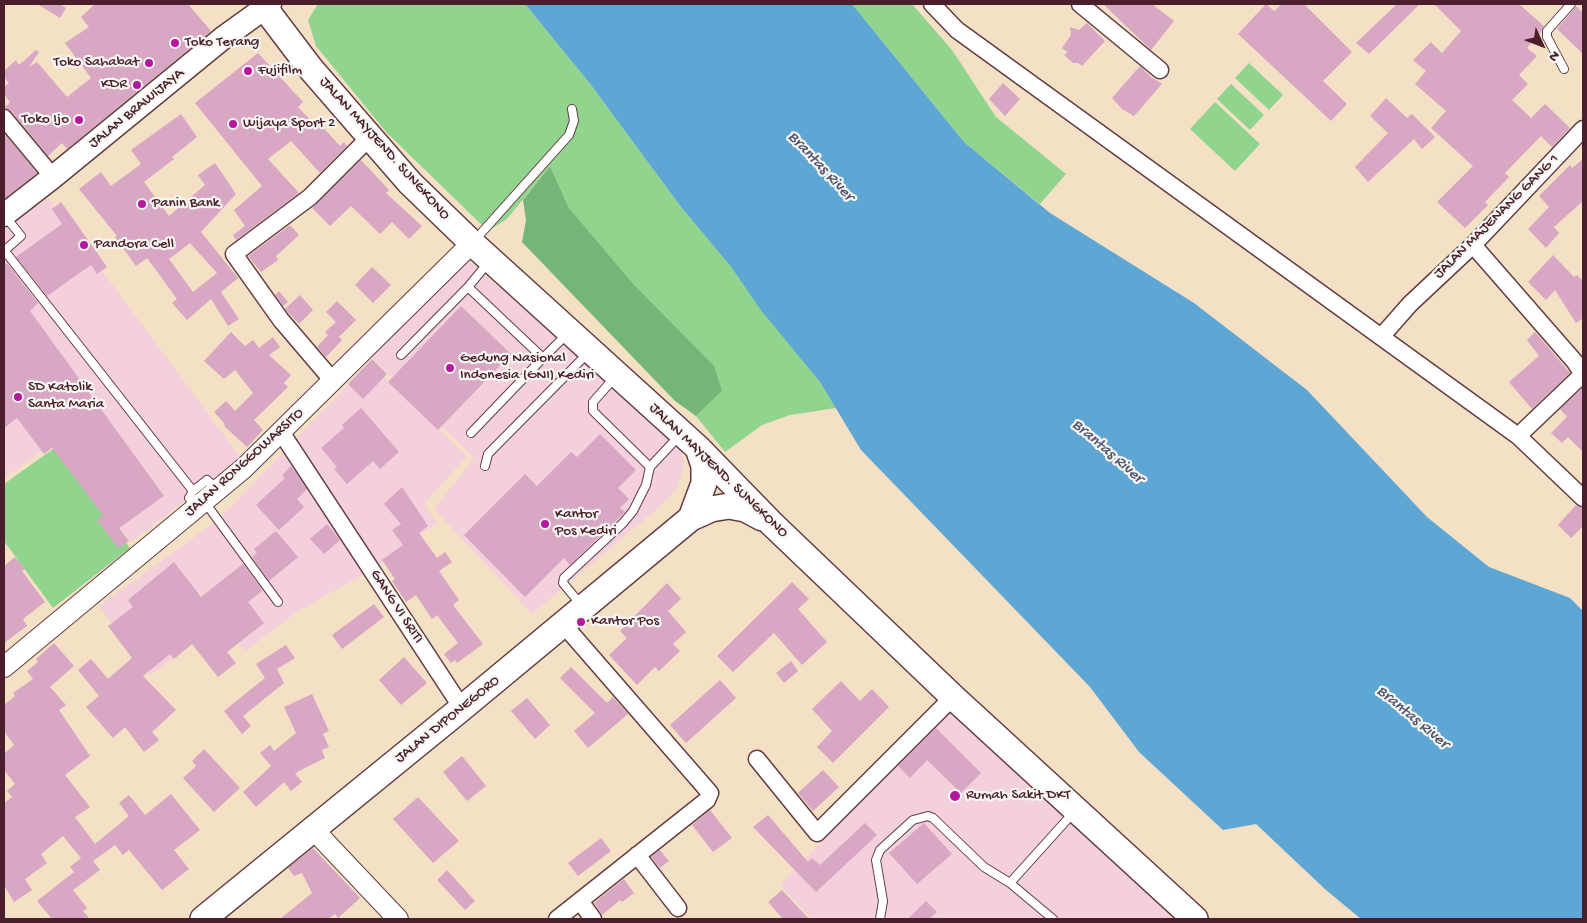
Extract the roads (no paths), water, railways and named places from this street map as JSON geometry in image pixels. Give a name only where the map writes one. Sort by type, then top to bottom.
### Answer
[{"type":"main road","name":"JALAN MAYJEND. SUNGKONO","points":[[265,5],[312,69],[410,182],[472,243],[690,441],[771,523],[953,697],[1196,919]]},
{"type":"main road","name":"JALAN BRAWIJAYA","points":[[4,214],[53,177],[265,5]]},
{"type":"main road","name":"JALAN DIPONEGORO","points":[[690,441],[704,466],[704,483],[691,518]]},
{"type":"main road","name":"JALAN DIPONEGORO","points":[[203,919],[691,518],[711,509],[729,506],[745,509],[771,523]]},
{"type":"street","points":[[932,4],[957,30],[1386,330],[1518,436],[1583,498]]},
{"type":"street","points":[[1080,4],[1160,70]]},
{"type":"street","points":[[4,118],[53,177]]},
{"type":"street","name":"JALAN MAJENANG GANG 1","points":[[1386,330],[1410,304],[1473,245],[1583,129]]},
{"type":"street","points":[[333,381],[281,320],[234,254],[310,197],[370,136]]},
{"type":"street","name":"JALAN RONGGOWARSITO","points":[[4,667],[281,432],[472,243]]},
{"type":"street","points":[[1473,245],[1575,362],[1583,375],[1518,436]]},
{"type":"street","name":"GANG VI SRITI","points":[[281,432],[462,708]]},
{"type":"street","points":[[557,919],[707,800],[709,790],[563,624]]},
{"type":"street","points":[[757,759],[817,833],[953,697]]},
{"type":"street","points":[[313,829],[398,919]]},
{"type":"street","points":[[637,855],[678,908]]},
{"type":"street","points":[[580,901],[594,919]]},
{"type":"lane","points":[[1564,69],[1547,37],[1547,31],[1571,4]]},
{"type":"lane","points":[[472,243],[569,134],[574,121],[572,109]]},
{"type":"lane","points":[[4,214],[21,236],[4,250],[203,497],[278,602]]},
{"type":"lane","points":[[401,355],[491,261]]},
{"type":"lane","points":[[468,287],[543,358]]},
{"type":"lane","points":[[471,433],[569,332]]},
{"type":"lane","points":[[485,466],[488,454],[590,351]]},
{"type":"lane","points":[[617,375],[593,402],[593,411],[650,466]]},
{"type":"lane","points":[[583,608],[563,581],[624,523],[633,511],[646,485],[650,466],[690,441]]},
{"type":"lane","points":[[1010,883],[1075,810]]},
{"type":"lane","points":[[880,919],[883,901],[876,860],[880,850],[914,819],[928,816],[934,818],[984,867],[1010,883],[1053,919]]},
{"type":"water","name":"Brantas River","points":[[525,4],[852,4],[964,142],[1050,213],[1194,303],[1307,390],[1427,517],[1489,567],[1570,598],[1583,611],[1583,919],[1361,919],[1326,890],[1256,824],[1223,830],[1139,752],[1090,687],[861,450],[820,382],[760,309],[732,268],[681,207],[591,85]]},
{"type":"place","name":"Toko Terang","points":[[175,43]]},
{"type":"place","name":"Toko Sahabat","points":[[149,63]]},
{"type":"place","name":"Fujifilm","points":[[248,71]]},
{"type":"place","name":"KDR","points":[[137,85]]},
{"type":"place","name":"Toko Ijo","points":[[79,120]]},
{"type":"place","name":"Wijaya Sport 2","points":[[233,124]]},
{"type":"place","name":"Panin Bank","points":[[142,204]]},
{"type":"place","name":"Pandora Cell","points":[[84,245]]},
{"type":"place","name":"Gedung Nasional Indonesia (GNI) Kediri","points":[[450,368]]},
{"type":"place","name":"SD Katolik Santa Maria","points":[[18,397]]},
{"type":"place","name":"Kantor Pos Kediri","points":[[545,524]]},
{"type":"place","name":"Kantor Pos","points":[[581,622]]},
{"type":"place","name":"Rumah Sakit DKT","points":[[955,796]]}]
